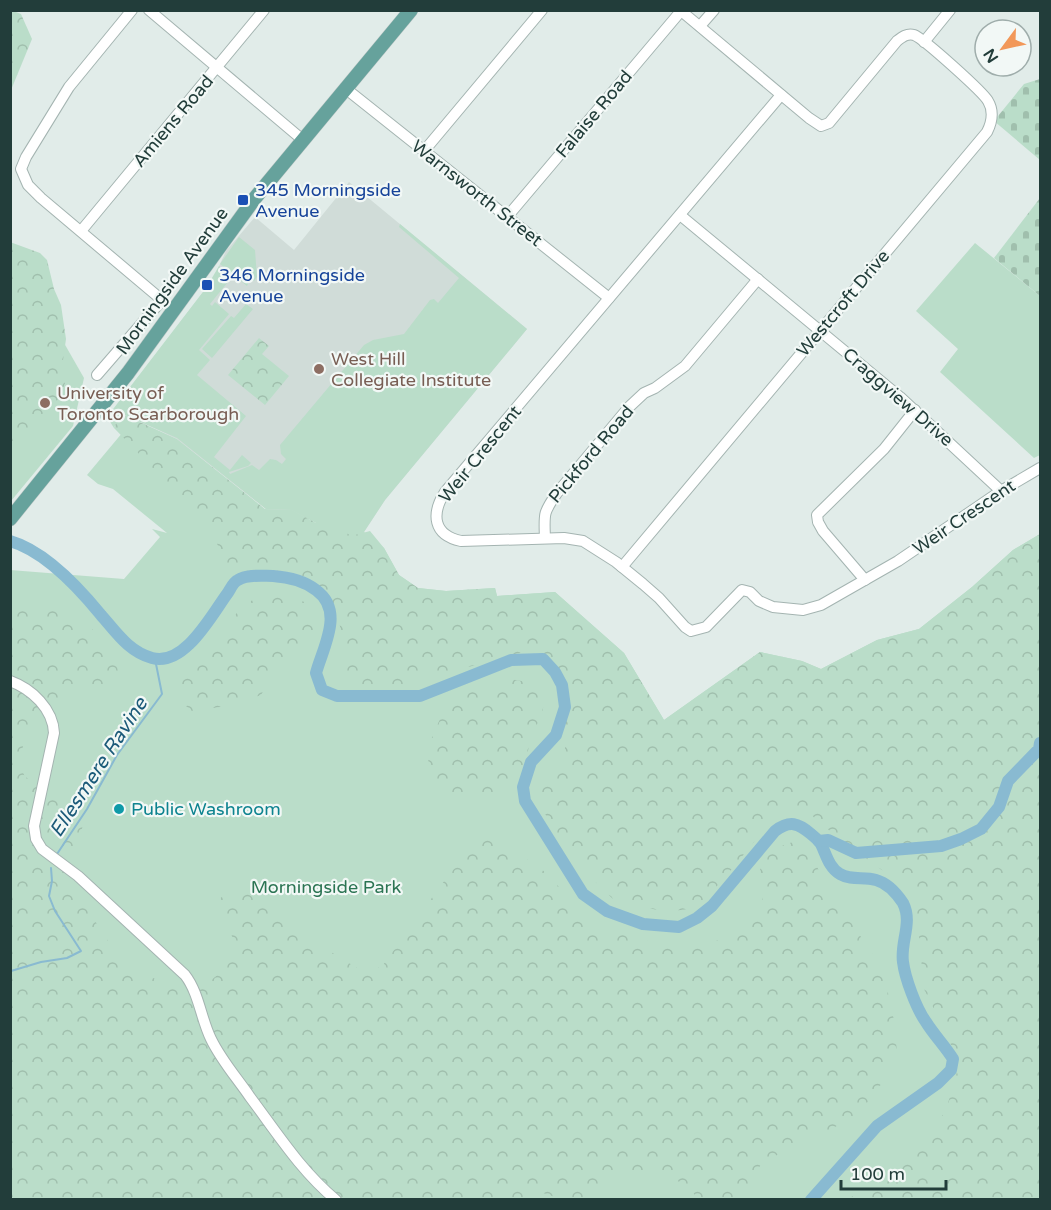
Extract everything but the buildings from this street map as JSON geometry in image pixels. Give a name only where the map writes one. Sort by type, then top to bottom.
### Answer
[{"type":"main road","name":"Morningside Avenue","points":[[10,519],[128,373],[255,198],[411,10]]},
{"type":"street","points":[[98,375],[162,300],[28,184],[21,175],[21,169],[69,87],[132,10]]},
{"type":"street","points":[[149,10],[304,141]]},
{"type":"street","name":"Amiens Road","points":[[81,231],[264,10]]},
{"type":"street","points":[[424,151],[542,10]]},
{"type":"street","points":[[700,26],[714,10]]},
{"type":"street","points":[[680,11],[816,124],[825,126],[897,41],[911,34],[924,42],[950,10]]},
{"type":"street","name":"Falaise Road","points":[[507,217],[680,11]]},
{"type":"street","name":"Westcroft Drive","points":[[622,567],[987,132],[992,110],[984,95],[924,42]]},
{"type":"street","name":"Warnsworth Street","points":[[345,88],[609,298]]},
{"type":"street","name":"Weir Crescent","points":[[781,95],[445,492],[436,512],[442,532],[461,541],[545,538],[583,541],[600,550],[622,567],[659,598],[691,631],[706,627],[741,590],[750,592],[759,601],[773,607],[803,610],[821,605],[898,561],[1001,491],[1041,468]]},
{"type":"street","name":"Craggview Drive","points":[[680,215],[915,410],[1001,491]]},
{"type":"street","name":"Pickford Road","points":[[545,538],[546,506],[629,407],[644,393],[655,388],[685,366],[758,279]]},
{"type":"street","points":[[865,580],[823,531],[817,515],[884,449],[915,410]]},
{"type":"street","points":[[10,681],[33,694],[48,711],[54,724],[34,826],[39,845],[46,853],[78,876],[185,975],[190,983],[208,1035],[222,1058],[293,1154],[336,1200]]},
{"type":"shaded area","name":"West Hill Collegiate Institute","points":[[349,182],[527,329],[385,500],[364,532],[266,509],[177,439],[114,409],[213,279],[226,251],[255,217],[294,250]]},
{"type":"green space","points":[[11,10],[21,14],[32,39],[11,90]]},
{"type":"green space","points":[[1040,79],[1040,160],[994,121],[1024,84]]},
{"type":"green space","points":[[1040,198],[1040,296],[994,258]]},
{"type":"green space","name":"Morningside Park","points":[[400,224],[527,329],[385,500],[364,532],[384,548],[399,575],[418,588],[446,591],[495,588],[497,596],[555,592],[624,653],[664,720],[760,652],[802,661],[821,669],[877,640],[919,629],[972,587],[1013,550],[1040,534],[1040,1199],[11,1199],[10,570],[124,579],[160,537],[152,529],[167,533],[113,489],[98,484],[87,475],[128,426],[228,495],[309,529],[328,523],[316,523],[291,510],[266,509],[177,438],[120,413],[114,428],[107,417],[210,285],[219,266],[232,277],[210,304],[212,306],[215,302],[229,314],[199,350],[210,360],[197,375],[246,416],[214,457],[230,470],[242,455],[251,463],[229,472],[230,474],[252,465],[259,470],[270,459],[282,464],[286,459],[281,454],[280,445],[364,345],[373,340],[404,334],[430,300],[434,299],[438,303],[459,278],[399,227]]},
{"type":"green space","points":[[239,237],[255,250],[257,277],[254,281],[250,279],[247,286],[220,264]]},
{"type":"green space","name":"University of Toronto Scarborough","points":[[10,242],[40,253],[47,260],[54,289],[61,305],[66,339],[62,367],[65,383],[60,398],[47,408],[21,442],[11,441]]},
{"type":"green space","points":[[975,243],[1040,296],[1040,455],[1034,458],[940,372],[958,349],[916,311]]},
{"type":"green space","name":"University of Toronto Scarborough","points":[[11,275],[60,336],[84,378],[73,426],[11,501]]},
{"type":"green space","points":[[246,304],[253,309],[212,358],[202,349],[231,316],[234,318]]},
{"type":"green space","points":[[259,338],[269,346],[262,354],[289,376],[265,405],[228,375]]},
{"type":"green space","points":[[120,413],[177,439],[265,509],[292,510],[316,523],[332,523],[351,536],[370,531],[384,548],[399,575],[418,588],[446,591],[495,588],[497,596],[555,592],[624,653],[664,720],[760,652],[802,661],[821,669],[877,640],[919,629],[972,587],[1013,550],[1040,534],[1040,1199],[848,1199],[912,1160],[946,1110],[957,1072],[950,1041],[924,989],[915,895],[822,825],[801,805],[781,812],[722,881],[695,908],[666,912],[614,900],[565,852],[539,802],[540,783],[565,753],[565,698],[559,679],[546,657],[531,650],[357,697],[350,691],[339,620],[327,597],[301,579],[235,576],[229,572],[210,527],[114,428]]},
{"type":"green space","points":[[277,592],[298,598],[310,608],[314,623],[312,644],[286,652],[261,695],[234,705],[192,711],[186,706],[172,683],[210,656],[226,627],[241,609],[254,599]]},
{"type":"green space","points":[[11,607],[40,608],[62,612],[92,629],[110,648],[117,661],[119,683],[116,687],[108,690],[81,687],[51,702],[36,719],[24,742],[19,763],[25,777],[68,796],[85,817],[74,862],[75,883],[87,907],[113,947],[127,964],[139,971],[185,989],[204,985],[225,968],[235,948],[233,938],[215,902],[230,891],[248,887],[257,890],[276,910],[320,945],[367,974],[383,965],[450,873],[488,832],[545,872],[595,925],[636,939],[679,946],[705,945],[739,932],[753,922],[762,906],[763,890],[760,868],[771,850],[798,840],[810,851],[833,902],[851,922],[883,970],[895,1025],[897,1055],[876,1093],[856,1115],[761,1164],[744,1199],[697,1199],[690,1187],[665,1175],[618,1171],[605,1176],[592,1200],[561,1199],[543,1193],[533,1200],[11,1200]]},
{"type":"green space","points":[[510,679],[527,682],[544,700],[522,770],[515,781],[501,792],[473,799],[455,795],[430,775],[427,749],[446,705],[456,697]]},
{"type":"waterway","points":[[10,541],[36,553],[48,562],[82,593],[124,641],[136,651],[152,658],[164,659],[186,648],[205,626],[235,582],[246,577],[273,576],[301,581],[325,599],[331,619],[330,630],[316,673],[322,690],[337,696],[420,696],[511,660],[543,659],[555,672],[562,685],[565,707],[556,735],[531,762],[523,787],[525,801],[583,894],[607,911],[643,924],[679,927],[697,918],[712,906],[775,831],[790,824],[802,827],[816,839],[821,844],[830,865],[840,874],[876,880],[888,886],[901,900],[906,910],[907,925],[903,955],[904,969],[909,984],[922,1016],[953,1059],[951,1070],[938,1083],[877,1126],[811,1200]]},
{"type":"waterway","name":"Ellesmere Ravine","points":[[57,854],[87,809],[117,755],[162,694],[155,659]]},
{"type":"waterway","points":[[819,841],[828,840],[856,853],[941,846],[961,839],[981,829],[999,807],[1008,781],[1039,749],[1040,743]]},
{"type":"waterway","name":"Ellesmere Ravine","points":[[10,973],[41,962],[67,958],[81,951],[55,911],[49,896],[52,881],[51,868]]},
{"type":"place","name":"345 Morningside Avenue","points":[[243,200]]},
{"type":"place","name":"346 Morningside Avenue","points":[[207,285]]},
{"type":"place","name":"West Hill Collegiate Institute","points":[[319,369]]},
{"type":"place","name":"University of Toronto Scarborough","points":[[45,403]]},
{"type":"place","name":"Public Washroom","points":[[119,809]]}]
